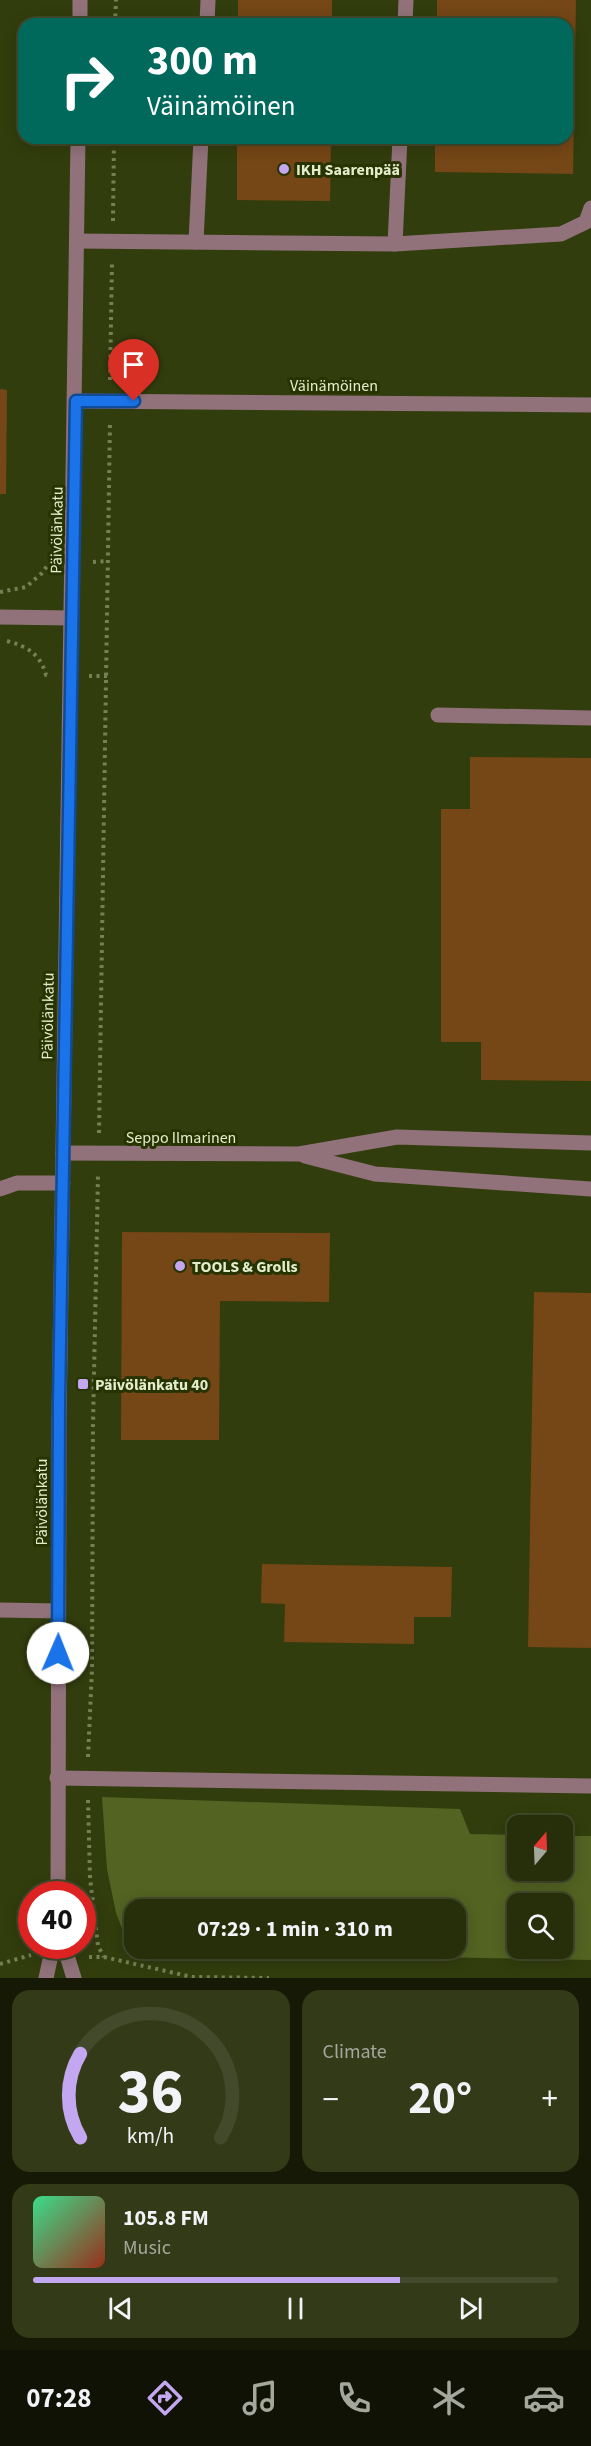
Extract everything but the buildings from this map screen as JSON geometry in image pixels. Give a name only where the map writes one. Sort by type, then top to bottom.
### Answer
[{"type":"street","points":[[80,0],[80,18]]},
{"type":"street","points":[[207,18],[208,0]]},
{"type":"street","points":[[405,18],[406,0]]},
{"type":"street","name":"Päivölänkatu","points":[[58,1881],[63,1153],[76,401],[78,144]]},
{"type":"street","points":[[196,242],[201,144]]},
{"type":"street","points":[[395,244],[400,144]]},
{"type":"street","points":[[77,242],[395,244],[561,234],[586,222],[591,208]]},
{"type":"street","name":"Väinämöinen","points":[[76,401],[591,405]]},
{"type":"street","points":[[0,617],[72,618]]},
{"type":"street","points":[[438,715],[591,718]]},
{"type":"street","points":[[299,1154],[397,1137],[591,1143]]},
{"type":"street","name":"Seppo Ilmarinen","points":[[63,1153],[99,1155],[299,1154]]},
{"type":"street","points":[[299,1154],[375,1174],[591,1189]]},
{"type":"street","points":[[0,1189],[17,1183],[63,1183]]},
{"type":"street","points":[[0,1610],[58,1611]]},
{"type":"street","points":[[57,1778],[470,1786],[591,1786]]},
{"type":"street","points":[[46,1978],[50,1959]]},
{"type":"street","points":[[69,1959],[74,1978]]},
{"type":"path","points":[[115,18],[116,0]]},
{"type":"path","points":[[104,1957],[98,1947],[90,1878],[87,1777],[92,1669],[92,1436],[99,1155],[114,144]]},
{"type":"path","points":[[96,1956],[192,1977],[269,1978]]},
{"type":"path","points":[[0,1964],[18,1958]]},
{"type":"green space","points":[[102,1797],[460,1809],[470,1834],[507,1835],[507,1881],[573,1881],[573,1836],[591,1836],[591,1960],[540,1959],[573,1959],[573,1893],[507,1893],[507,1958],[466,1958],[466,1899],[124,1899],[124,1933],[116,1913],[107,1869]]},
{"type":"place","name":"IKH Saarenpää","points":[[284,169]]},
{"type":"place","name":"TOOLS & Grolls","points":[[180,1266]]},
{"type":"place","name":"Päivölänkatu 40","points":[[83,1384]]},
{"type":"route","points":[[58,1653],[59,1402],[76,401],[134,401]]}]
